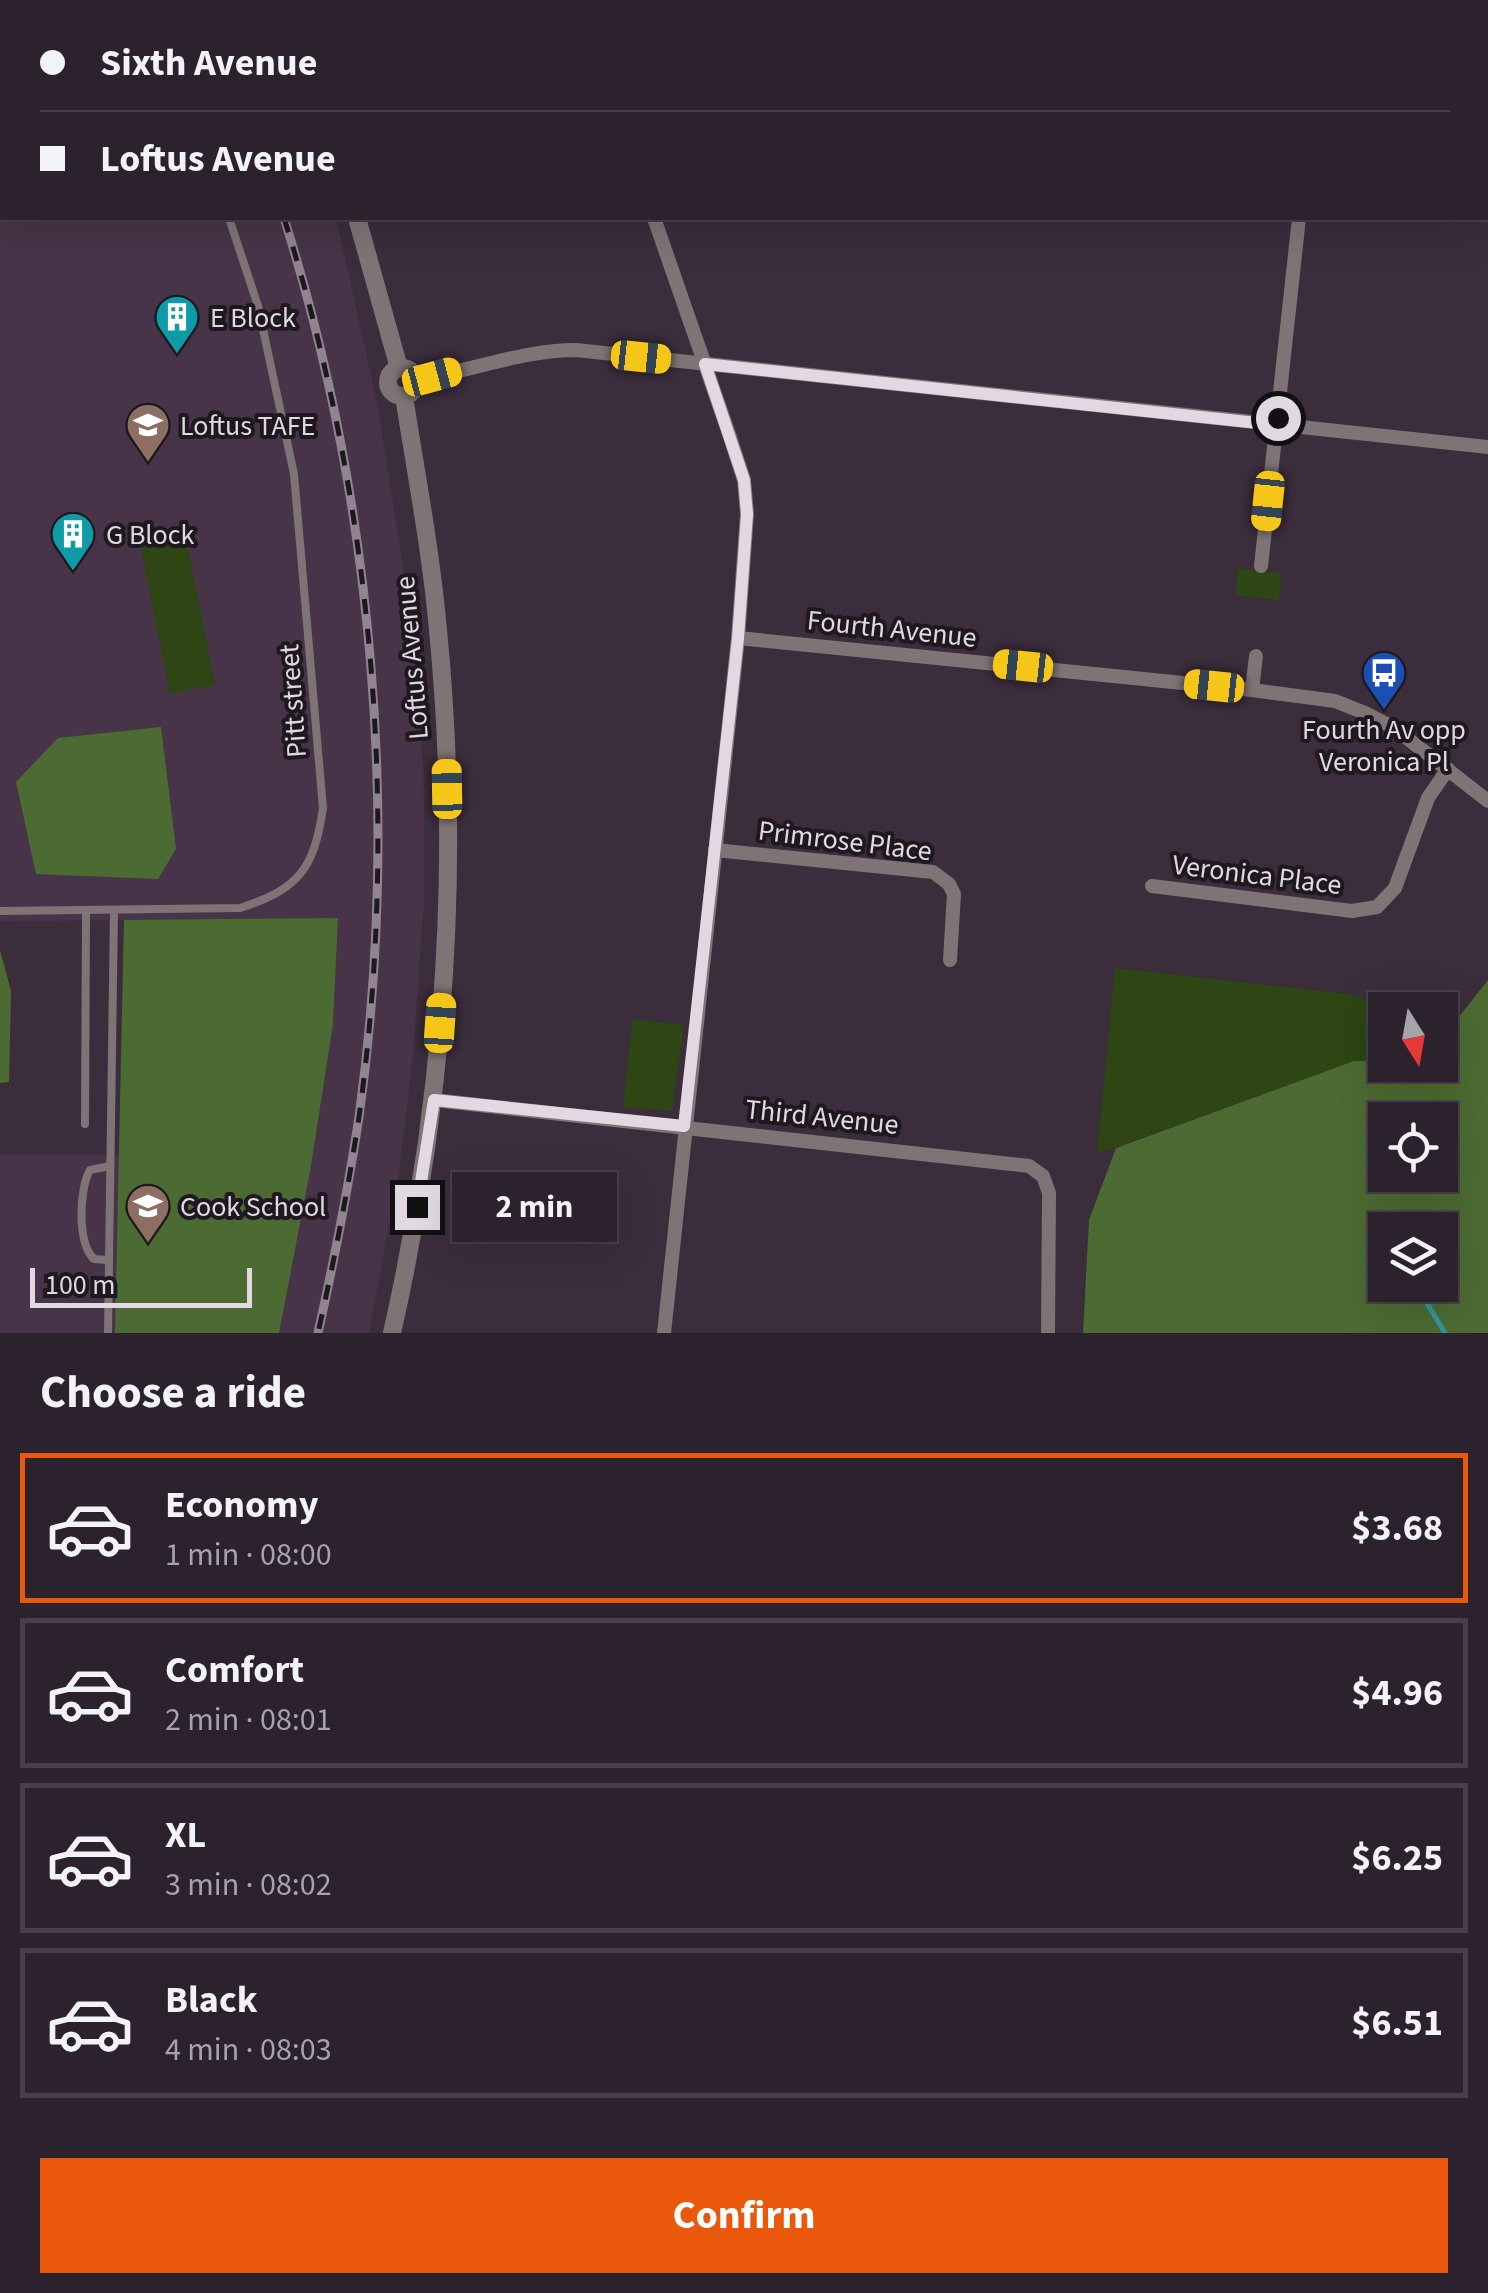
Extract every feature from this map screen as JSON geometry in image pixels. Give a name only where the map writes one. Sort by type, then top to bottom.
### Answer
[{"type":"street","points":[[359,220],[399,368]]},
{"type":"street","points":[[655,220],[744,480],[747,514],[738,638],[664,1333]]},
{"type":"street","points":[[1260,566],[1298,220]]},
{"type":"street","points":[[416,379],[545,350],[576,350],[1488,447]]},
{"type":"street","points":[[399,368],[409,370],[416,379],[412,392],[404,396],[392,392],[387,385],[391,372],[399,368]]},
{"type":"street","name":"Loftus Avenue","points":[[392,1333],[434,1100],[446,946],[446,753],[438,630],[404,396]]},
{"type":"street","name":"Fourth Avenue","points":[[738,638],[1252,690],[1335,702],[1394,728],[1488,801]]},
{"type":"street","points":[[1252,690],[1256,656]]},
{"type":"street","name":"Veronica Place","points":[[1152,886],[1341,910],[1376,907],[1395,888],[1428,798],[1448,768]]},
{"type":"street","name":"Primrose Place","points":[[715,850],[933,872],[949,884],[954,894],[950,960]]},
{"type":"street","name":"Third Avenue","points":[[434,1100],[1011,1162],[1037,1170],[1049,1193],[1048,1333]]},
{"type":"lane","name":"Pitt street","points":[[0,910],[240,908],[272,898],[302,874],[318,845],[323,808],[294,474],[258,306],[230,220]]},
{"type":"lane","points":[[84,1124],[86,910]]},
{"type":"lane","points":[[108,1333],[114,910]]},
{"type":"lane","points":[[109,1260],[94,1259],[88,1253],[84,1240],[84,1180],[90,1170],[110,1166]]},
{"type":"shaded area","points":[[0,220],[336,220],[377,403],[409,602],[424,784],[424,902],[413,1055],[399,1171],[369,1333],[0,1333],[0,1155],[108,1155],[311,1166],[333,1024],[338,919],[0,921]]},
{"type":"green space","points":[[184,528],[215,685],[170,694],[138,534]]},
{"type":"green space","points":[[1237,568],[1281,573],[1279,600],[1236,595]]},
{"type":"green space","points":[[161,727],[176,849],[158,879],[36,874],[16,782],[58,738]]},
{"type":"green space","points":[[338,918],[333,1024],[279,1333],[115,1333],[124,920]]},
{"type":"green space","points":[[0,950],[11,991],[9,1082],[0,1083]]},
{"type":"green space","points":[[1115,968],[1357,995],[1368,1002],[1368,1061],[1354,1061],[1097,1154]]},
{"type":"green space","points":[[1488,980],[1488,1333],[1083,1333],[1089,1220],[1116,1148],[1354,1061],[1368,1061],[1368,1082],[1458,1082],[1458,1018]]},
{"type":"green space","points":[[632,1019],[684,1025],[672,1111],[623,1107]]},
{"type":"waterway","points":[[1426,1302],[1445,1333]]},
{"type":"railway","points":[[285,220],[315,326],[358,549],[371,663],[377,777],[371,1005],[355,1144],[318,1333]]},
{"type":"place","name":"E Block","points":[[177,355]]},
{"type":"place","name":"Loftus TAFE","points":[[148,463]]},
{"type":"place","name":"G Block","points":[[73,572]]},
{"type":"place","name":"Fourth Av opp Veronica Pl","points":[[1384,711]]},
{"type":"place","name":"Cook School","points":[[148,1244]]},
{"type":"route","points":[[417,1207],[434,1100],[684,1126],[738,638],[747,514],[744,480],[705,364],[1277,425],[1278,418]]}]
